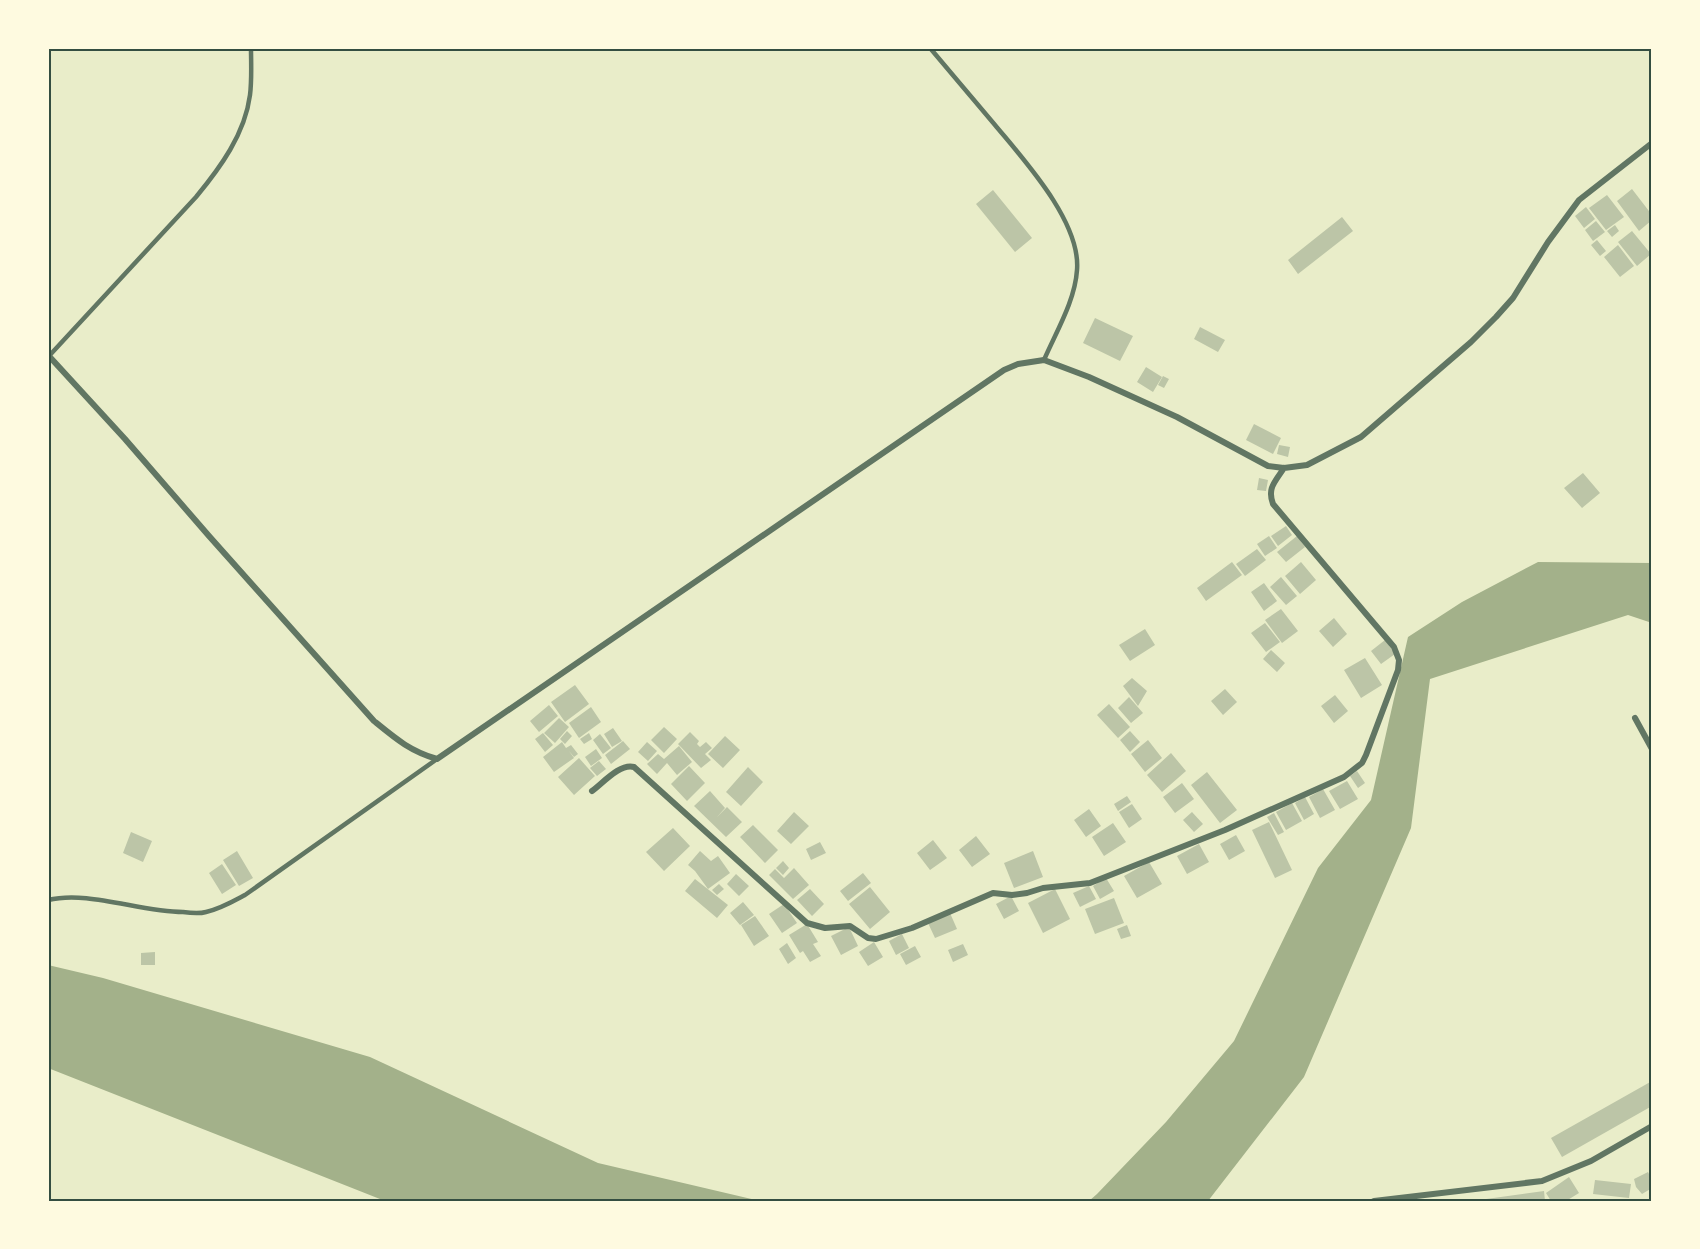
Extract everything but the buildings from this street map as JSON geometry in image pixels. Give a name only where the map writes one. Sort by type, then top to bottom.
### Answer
[{"type":"street","points":[[49,356],[374,721],[401,744],[416,753],[437,759],[1004,370],[1018,364],[1044,360],[1089,377],[1177,417],[1268,466],[1284,468],[1307,465],[1361,437],[1471,342],[1513,298],[1548,242],[1579,200],[1652,143]]},
{"type":"street","points":[[592,791],[622,768],[628,765],[634,767],[807,923],[825,928],[850,926],[868,938],[876,939],[912,928],[993,893],[1012,895],[1043,888],[1090,883],[1225,830],[1344,777],[1362,763],[1366,755],[1398,670],[1399,660],[1394,647],[1274,504],[1270,497],[1270,490],[1284,468]]},
{"type":"street","points":[[1635,718],[1652,749]]},
{"type":"street","points":[[1374,1201],[1542,1180],[1591,1161],[1652,1126]]},
{"type":"lane","points":[[49,356],[189,206],[214,176],[231,149],[241,127],[250,96],[251,48]]},
{"type":"lane","points":[[930,48],[1054,200],[1075,245],[1077,269],[1073,291],[1044,360]]},
{"type":"lane","points":[[48,900],[69,896],[178,912],[205,913],[222,908],[244,895],[437,759]]},
{"type":"shaded area","points":[[1538,562],[1652,563],[1652,623],[1628,615],[1430,679],[1411,828],[1304,1077],[1208,1201],[1089,1201],[1166,1122],[1234,1041],[1318,868],[1371,800],[1408,637],[1462,602]]},
{"type":"shaded area","points":[[48,965],[103,978],[370,1057],[598,1163],[760,1201],[385,1201],[48,1068]]}]
